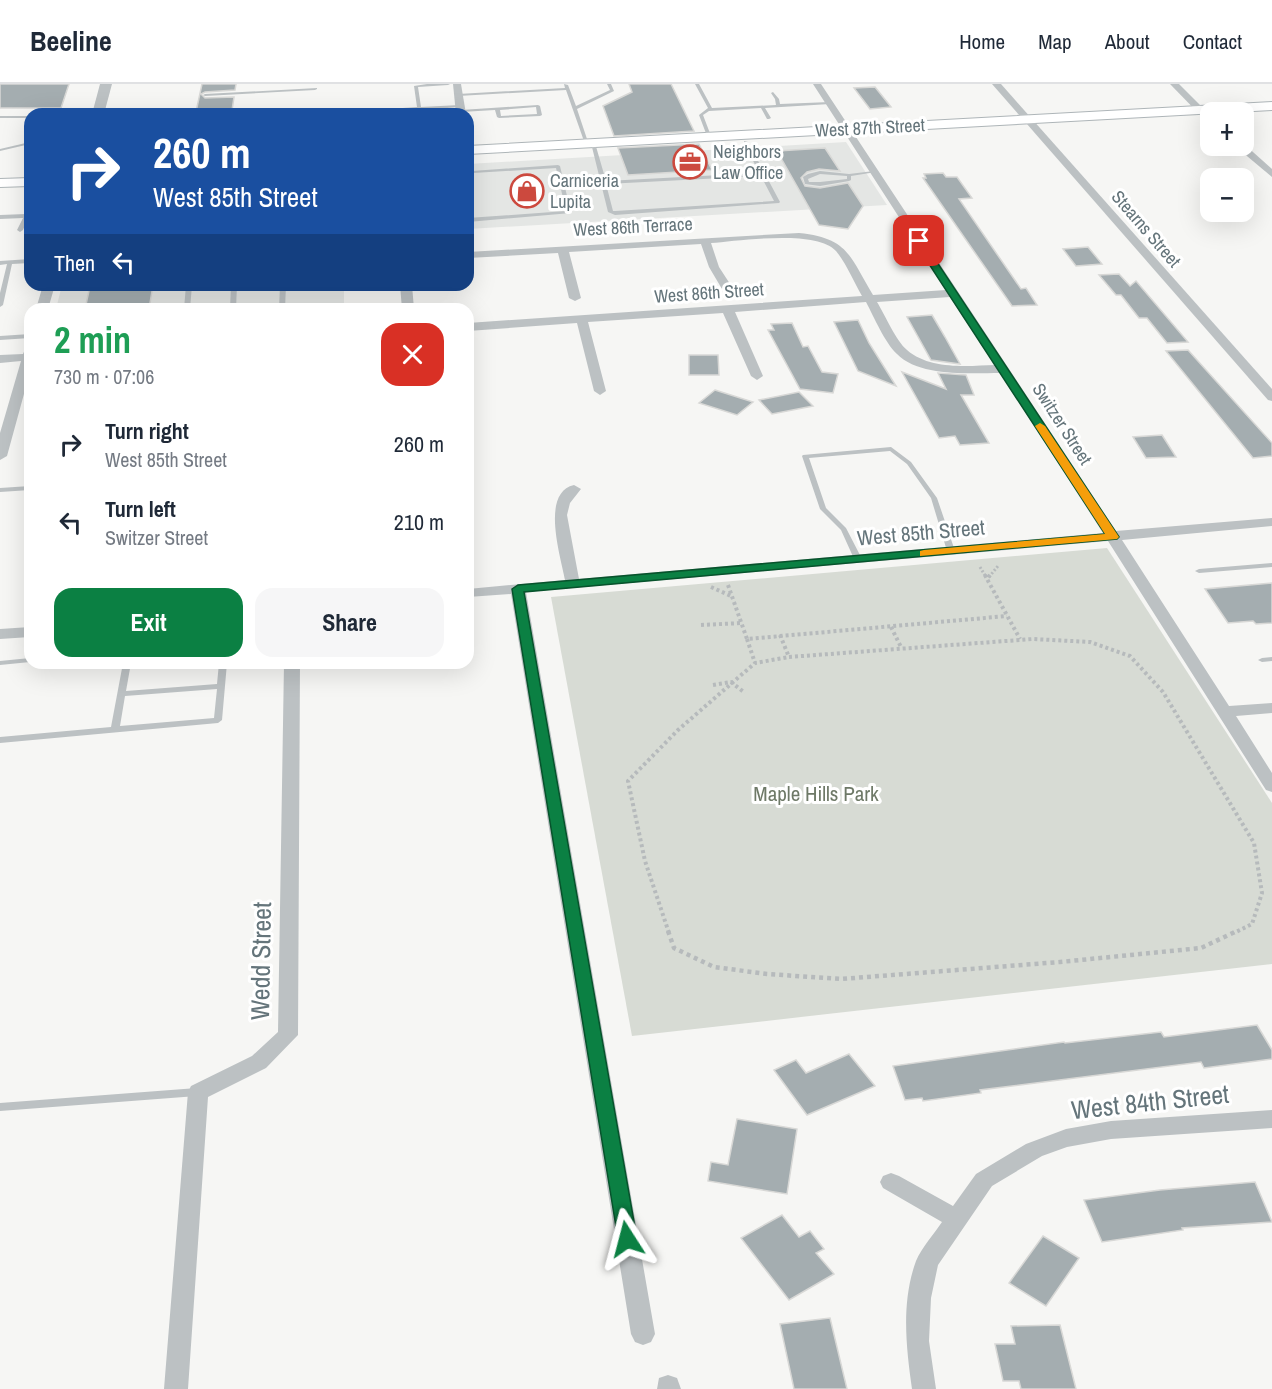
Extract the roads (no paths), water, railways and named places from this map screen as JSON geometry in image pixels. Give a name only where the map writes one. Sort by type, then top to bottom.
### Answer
[{"type":"main road","name":"West 87th Street","points":[[1254,109],[1272,106]]},
{"type":"main road","points":[[1254,113],[1272,112]]},
{"type":"main road","name":"West 87th Street","points":[[474,150],[746,142],[848,133],[1030,122],[1200,115]]},
{"type":"main road","name":"West 87th Street","points":[[474,156],[709,136],[848,133]]},
{"type":"main road","points":[[0,175],[24,173]]},
{"type":"main road","points":[[0,183],[24,182]]},
{"type":"street","points":[[100,108],[106,84]]},
{"type":"street","points":[[457,84],[461,108]]},
{"type":"street","name":"Switzer Street","points":[[817,84],[1113,537],[1272,786]]},
{"type":"street","name":"Stearns Street","points":[[996,84],[1272,397]]},
{"type":"street","points":[[1173,84],[1200,108]]},
{"type":"street","points":[[1251,156],[1272,174]]},
{"type":"street","name":"West 86th Terrace","points":[[474,255],[794,235],[826,241],[839,248],[901,352],[910,359],[942,369],[1003,369]]},
{"type":"street","name":"West 86th Terrace","points":[[705,241],[714,267],[726,287]]},
{"type":"street","name":"West 86th Terrace","points":[[563,249],[575,298]]},
{"type":"street","name":"West 86th Street","points":[[474,327],[952,293]]},
{"type":"street","points":[[728,310],[757,376]]},
{"type":"street","points":[[582,320],[600,391]]},
{"type":"street","points":[[0,359],[24,356]]},
{"type":"street","points":[[0,456],[24,372]]},
{"type":"street","points":[[573,584],[560,515],[563,502],[574,489]]},
{"type":"street","name":"West 85th Street","points":[[474,593],[1272,522]]},
{"type":"street","points":[[518,589],[643,1334]]},
{"type":"street","points":[[0,634],[24,632]]},
{"type":"street","name":"Wedd Street","points":[[198,1092],[260,1062],[288,1035],[292,669]]},
{"type":"street","points":[[1223,712],[1272,708]]},
{"type":"street","points":[[176,1389],[198,1092]]},
{"type":"street","name":"West 84th Street","points":[[924,1389],[917,1341],[919,1298],[927,1262],[984,1180],[1034,1150],[1066,1138],[1111,1130],[1272,1119]]},
{"type":"street","points":[[891,1182],[956,1219]]},
{"type":"lane","points":[[269,91],[270,84]]},
{"type":"lane","points":[[419,108],[416,86],[448,84]]},
{"type":"lane","points":[[574,109],[612,91],[609,84]]},
{"type":"lane","points":[[697,84],[710,108],[701,115],[709,136]]},
{"type":"lane","points":[[458,95],[566,86],[574,109],[592,146],[611,212],[615,213],[777,202],[746,142]]},
{"type":"lane","points":[[205,95],[315,89]]},
{"type":"lane","points":[[773,93],[778,106]]},
{"type":"lane","points":[[707,110],[830,103]]},
{"type":"lane","points":[[474,109],[497,108],[538,106],[540,115],[499,117],[497,108]]},
{"type":"lane","points":[[762,107],[769,118]]},
{"type":"lane","points":[[0,117],[24,117]]},
{"type":"lane","points":[[0,150],[24,144]]},
{"type":"lane","points":[[474,173],[558,166],[569,212],[474,220]]},
{"type":"lane","points":[[849,175],[849,180],[820,184],[807,183],[805,178],[817,173],[849,175],[874,172]]},
{"type":"lane","points":[[604,183],[763,174]]},
{"type":"lane","points":[[0,217],[24,216]]},
{"type":"lane","points":[[20,230],[24,221]]},
{"type":"lane","points":[[0,263],[24,261]]},
{"type":"lane","points":[[0,305],[10,262]]},
{"type":"lane","points":[[0,338],[24,336]]},
{"type":"lane","points":[[858,559],[844,529],[823,509],[805,456],[891,449],[909,463],[934,498],[951,552]]},
{"type":"lane","points":[[0,490],[24,488]]},
{"type":"lane","points":[[1199,571],[1272,565]]},
{"type":"lane","points":[[1262,660],[1272,659]]},
{"type":"lane","points":[[0,663],[24,661]]},
{"type":"lane","points":[[115,729],[126,669]]},
{"type":"lane","points":[[0,740],[218,720],[222,669]]},
{"type":"lane","points":[[121,694],[221,686]]},
{"type":"lane","points":[[0,1107],[198,1092]]},
{"type":"place","name":"Neighbors Law Office","points":[[690,162]]},
{"type":"place","name":"Carniceria Lupita","points":[[527,191]]},
{"type":"park label","name":"Maple Hills Park","points":[[816,794]]}]
